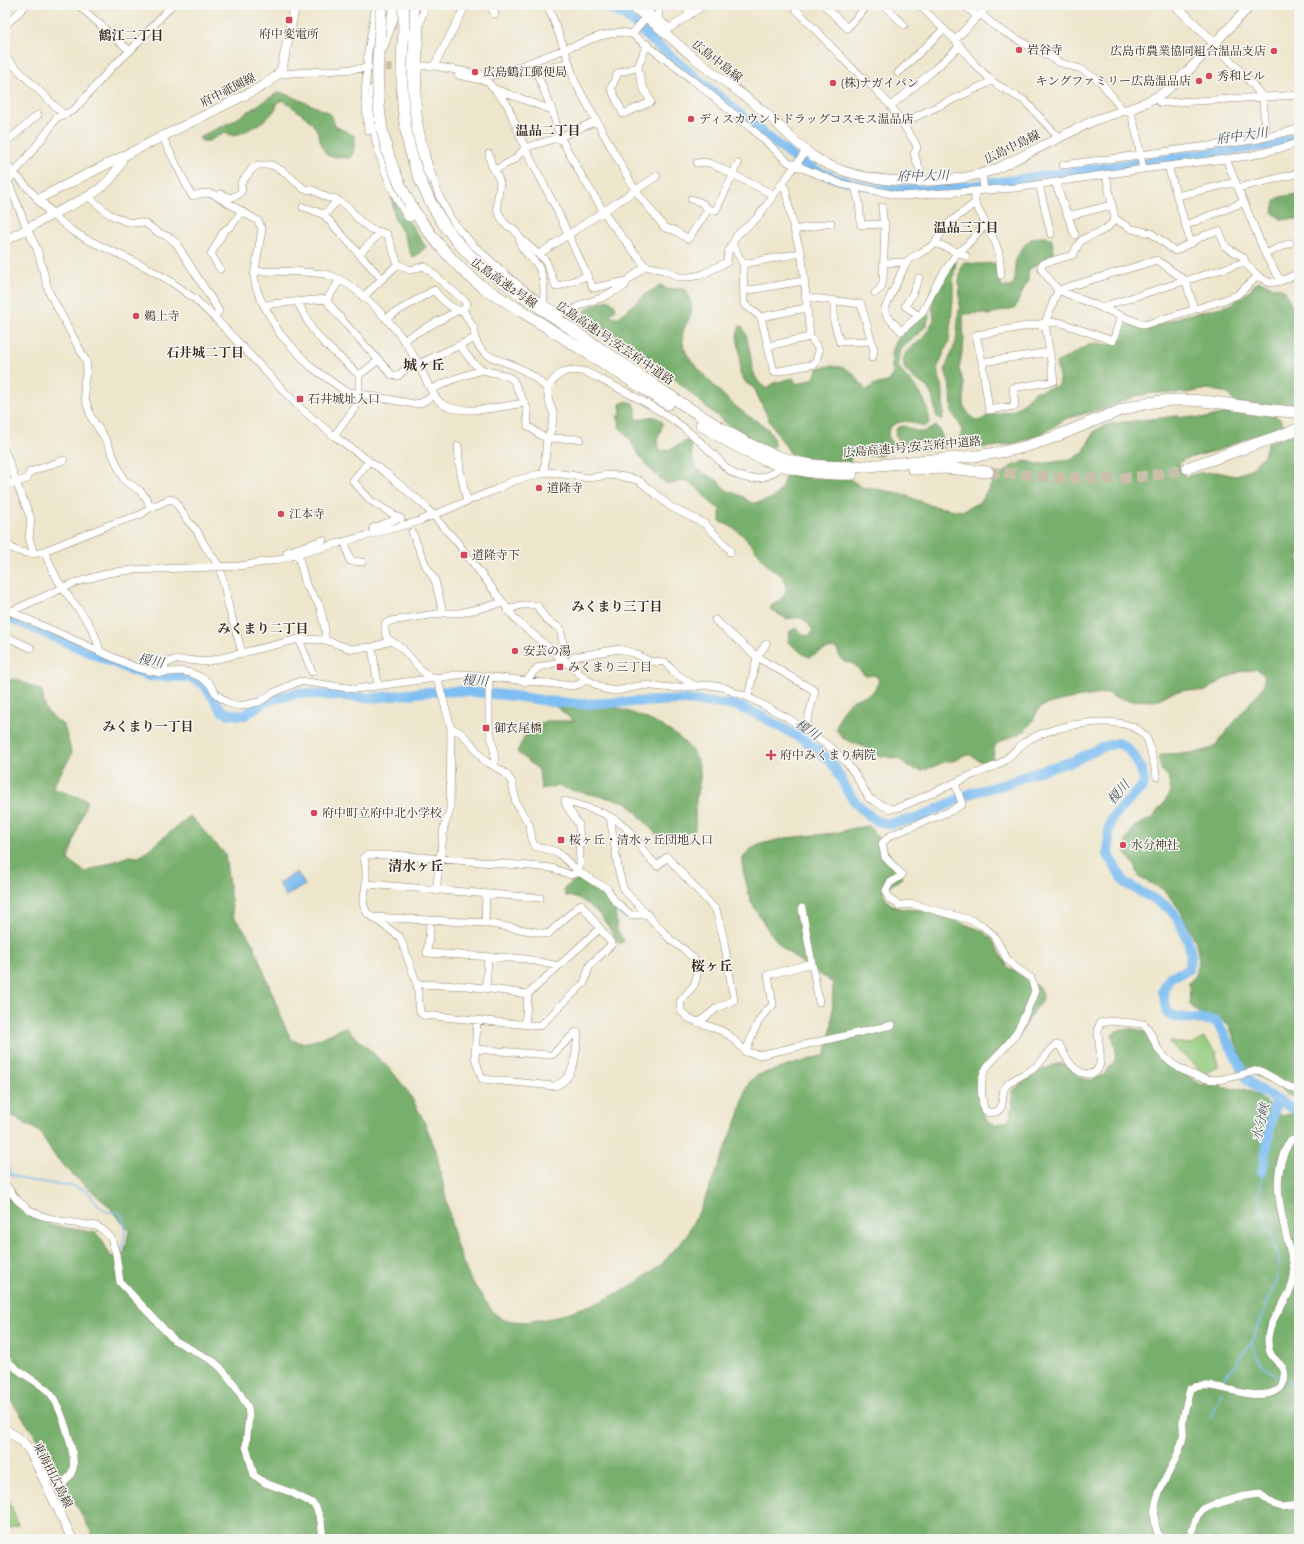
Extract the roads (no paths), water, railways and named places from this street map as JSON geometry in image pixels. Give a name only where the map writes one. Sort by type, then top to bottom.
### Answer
[{"type":"highway","name":"広島高速2号線","points":[[381,5],[378,84],[380,122],[389,159],[398,182],[410,204],[437,244],[469,276],[504,301],[593,357]]},
{"type":"highway","points":[[397,5],[376,66],[373,108],[377,137],[385,166],[404,208],[431,246],[467,281],[498,302],[593,357]]},
{"type":"highway","points":[[403,5],[404,22],[402,88],[407,136],[413,162],[423,188],[450,232]]},
{"type":"highway","points":[[413,5],[410,82],[412,122],[418,156],[429,191],[450,232]]},
{"type":"highway","name":"広島高速1号;安芸府中道路","points":[[450,232],[479,263],[513,289],[672,398],[741,440],[777,466],[805,472],[833,474],[1015,449],[1041,442],[1112,413],[1160,401],[1185,400],[1265,410],[1299,412]]},
{"type":"highway","name":"広島高速1号;安芸府中道路","points":[[593,357],[714,433],[764,456]]},
{"type":"highway","points":[[1187,468],[1299,429]]},
{"type":"highway","name":"広島高速1号;安芸府中道路","points":[[860,470],[960,468],[988,472]]},
{"type":"main road","points":[[279,74],[282,68],[295,5]]},
{"type":"main road","name":"広島中島線","points":[[629,5],[639,7],[646,17],[711,71],[768,115],[806,151],[817,159],[836,168],[854,174],[892,180],[924,181],[969,177],[996,169],[1095,120],[1126,110],[1154,98],[1178,82],[1251,5]]},
{"type":"main road","points":[[1174,5],[1214,43]]},
{"type":"main road","name":"府中祇園線","points":[[38,199],[261,87],[279,74]]},
{"type":"main road","points":[[5,241],[89,197],[108,182],[121,162],[123,156]]},
{"type":"main road","points":[[38,199],[53,215]]},
{"type":"main road","name":"東海田広島線","points":[[5,1429],[22,1441],[29,1450],[72,1539]]},
{"type":"street","points":[[5,26],[26,5]]},
{"type":"street","points":[[78,5],[130,51]]},
{"type":"street","points":[[150,508],[140,491],[124,480],[106,440],[91,417],[85,398],[84,382],[87,370],[86,361],[50,292],[37,249],[27,229],[8,180],[48,131],[56,118],[74,110],[113,66],[130,51],[172,5]]},
{"type":"street","points":[[368,131],[365,95],[370,32],[376,11],[376,5]]},
{"type":"street","points":[[425,5],[420,23],[416,66],[416,100],[419,125],[426,157],[439,196],[451,219],[472,244],[512,280],[543,304],[561,313],[570,312],[582,304],[602,298],[620,289],[645,266]]},
{"type":"street","points":[[434,66],[466,5]]},
{"type":"street","points":[[489,5],[495,14]]},
{"type":"street","points":[[545,5],[548,6],[565,50],[575,82],[635,190],[665,228],[674,230],[688,239],[708,210]]},
{"type":"street","points":[[658,20],[659,5]]},
{"type":"street","points":[[684,5],[690,14]]},
{"type":"street","points":[[639,7],[670,28],[704,5]]},
{"type":"street","points":[[792,5],[848,64],[891,106],[916,144],[917,148],[914,154],[924,181]]},
{"type":"street","points":[[824,5],[847,28],[868,5]]},
{"type":"street","points":[[884,5],[904,25]]},
{"type":"street","points":[[919,5],[944,29],[976,66],[996,84],[1025,101],[1058,137]]},
{"type":"street","points":[[964,5],[996,27],[1029,46],[1041,51],[1058,62],[1081,69],[1101,82],[1121,108],[1126,110],[1143,169]]},
{"type":"street","points":[[891,106],[936,69],[979,15],[989,5]]},
{"type":"street","points":[[632,34],[646,17]]},
{"type":"street","points":[[898,73],[944,29]]},
{"type":"street","points":[[416,66],[434,66],[489,76],[499,74],[600,36],[620,32],[632,34],[699,85],[752,129],[788,162],[841,184],[902,196],[975,191],[1039,184],[1249,156],[1297,143],[1299,157]]},
{"type":"street","points":[[1214,43],[1263,98],[1265,134],[1249,137],[1242,142]]},
{"type":"street","points":[[638,67],[618,73],[611,88],[623,114],[650,102],[640,77],[638,67],[647,44]]},
{"type":"street","points":[[5,57],[63,114]]},
{"type":"street","points":[[569,62],[540,70],[538,76],[552,110],[560,137],[604,211],[645,266],[664,270],[680,277],[701,275],[727,262],[729,259],[728,252],[737,235],[756,218],[774,195],[794,165],[806,151]]},
{"type":"street","points":[[279,74],[375,68]]},
{"type":"street","points":[[457,70],[458,75],[487,81],[507,104],[525,148],[556,208],[593,288],[627,281]]},
{"type":"street","points":[[902,122],[986,84],[991,80]]},
{"type":"street","points":[[495,89],[552,110]]},
{"type":"street","points":[[1154,98],[1161,103],[1299,96]]},
{"type":"street","points":[[5,143],[38,115]]},
{"type":"street","points":[[495,170],[515,158],[525,148],[560,137],[596,121]]},
{"type":"street","points":[[1063,165],[1242,142],[1299,129]]},
{"type":"street","points":[[162,136],[192,196],[216,192],[230,198],[238,195],[242,190],[241,183],[252,169],[258,166],[272,165],[283,171],[304,189],[313,190],[328,198],[338,200],[349,208],[370,230],[387,234],[398,264],[410,270],[424,266],[468,303],[460,311],[403,340]]},
{"type":"street","points":[[489,154],[491,164],[500,183],[496,203],[498,212],[507,226],[513,228],[520,238],[546,261],[556,287],[588,276]]},
{"type":"street","points":[[1226,159],[1265,254],[1282,281]]},
{"type":"street","points":[[697,163],[705,162],[712,164],[774,195]]},
{"type":"street","points":[[5,163],[38,199]]},
{"type":"street","points":[[708,210],[716,210],[738,164]]},
{"type":"street","points":[[1168,166],[1191,244]]},
{"type":"street","points":[[1177,196],[1299,173]]},
{"type":"street","points":[[982,174],[984,190]]},
{"type":"street","points":[[1106,175],[1115,219],[1132,229],[1151,233],[1175,252],[1205,235],[1219,231],[1226,247],[1243,257],[1245,262],[1258,276],[1270,283],[1282,281],[1299,273]]},
{"type":"street","points":[[539,254],[657,176]]},
{"type":"street","points":[[1055,182],[1074,235]]},
{"type":"street","points":[[732,245],[744,264],[744,304],[761,317],[774,372],[815,364],[819,351],[810,337],[801,253],[794,230],[785,188],[781,184]]},
{"type":"street","points":[[1039,184],[1051,234]]},
{"type":"street","points":[[855,187],[859,202],[861,225],[885,224]]},
{"type":"street","points":[[975,191],[976,203],[996,244],[999,254],[1001,275]]},
{"type":"street","points":[[209,193],[258,221],[262,229],[254,276],[256,287],[264,306],[280,334],[311,367],[345,392],[414,404],[421,403],[433,392],[454,379],[482,370],[510,376],[527,408],[528,426],[540,435],[547,438],[580,439]]},
{"type":"street","points":[[89,197],[109,214],[127,222],[145,223],[157,232],[169,237],[176,243],[219,311],[214,317]]},
{"type":"street","points":[[691,199],[706,206],[708,210]]},
{"type":"street","points":[[324,215],[338,200]]},
{"type":"street","points":[[1186,225],[1244,202]]},
{"type":"street","points":[[976,203],[945,226],[936,243],[907,262],[885,308],[886,315],[901,331],[919,316],[937,283],[957,253],[963,249],[986,224]]},
{"type":"street","points":[[1068,216],[1112,205]]},
{"type":"street","points":[[303,207],[324,215],[382,279]]},
{"type":"street","points":[[875,293],[881,288],[884,263],[885,224],[882,208]]},
{"type":"street","points":[[220,268],[211,254],[224,231],[232,224],[242,211]]},
{"type":"street","points":[[53,215],[86,240],[144,266],[170,281],[195,299],[299,406],[334,436],[386,472],[417,498],[457,542],[507,610],[517,621],[586,679],[604,689],[616,691],[644,685],[672,688],[708,685],[723,687],[788,718],[833,749],[846,762],[870,798],[890,809],[900,807],[997,765],[1028,740],[1042,732],[1067,726],[1114,722],[1130,726],[1147,739],[1157,777]]},
{"type":"street","points":[[1115,219],[1104,230],[1085,237],[1079,242],[1073,255],[1044,263],[1042,270],[1058,290],[1144,325],[1237,295],[1258,276]]},
{"type":"street","points":[[794,230],[831,223]]},
{"type":"street","points":[[359,254],[381,232]]},
{"type":"street","points":[[520,238],[519,241],[522,249],[539,267],[544,297],[543,304]]},
{"type":"street","points":[[936,243],[966,256]]},
{"type":"street","points":[[1265,254],[1290,243]]},
{"type":"street","points":[[744,264],[801,253]]},
{"type":"street","points":[[1058,290],[1157,260],[1186,281],[1194,310]]},
{"type":"street","points":[[884,263],[907,262]]},
{"type":"street","points":[[1103,309],[1108,306],[1245,262]]},
{"type":"street","points":[[363,297],[398,264]]},
{"type":"street","points":[[255,271],[314,273],[340,280],[363,297],[386,318],[403,340],[433,392],[443,404],[454,409],[467,410],[525,403]]},
{"type":"street","points":[[919,278],[912,295],[905,306],[919,316]]},
{"type":"street","points":[[327,299],[340,280]]},
{"type":"street","points":[[744,291],[803,281]]},
{"type":"street","points":[[386,318],[434,290],[442,301],[460,311],[474,328],[475,338],[479,347],[490,357],[517,367],[528,373],[547,389],[549,402],[554,415],[551,431],[547,438],[544,473]]},
{"type":"street","points":[[1058,290],[1045,323],[1054,381],[1013,388],[1015,406],[989,410],[982,362],[976,335],[1045,323],[1059,322],[1113,341],[1121,316]]},
{"type":"street","points":[[805,297],[861,304],[874,350],[872,358]]},
{"type":"street","points":[[264,306],[270,304],[327,299]]},
{"type":"street","points":[[327,299],[328,304],[392,375],[398,376],[417,362],[475,338]]},
{"type":"street","points":[[297,301],[312,329],[324,343],[359,375],[359,402],[334,436]]},
{"type":"street","points":[[834,301],[834,322],[840,342],[872,341]]},
{"type":"street","points":[[761,317],[806,308]]},
{"type":"street","points":[[768,346],[810,337]]},
{"type":"street","points":[[460,345],[465,353],[482,370]]},
{"type":"street","points":[[982,362],[1050,352]]},
{"type":"street","points":[[359,375],[379,360]]},
{"type":"street","points":[[547,389],[553,380],[563,372],[576,370],[586,372],[644,401],[662,412],[696,438],[735,475],[755,479],[771,475],[777,470]]},
{"type":"street","points":[[458,446],[460,470],[467,502]]},
{"type":"street","points":[[5,451],[31,518],[29,538],[34,554]]},
{"type":"street","points":[[5,485],[27,480],[30,472],[37,468],[64,460]]},
{"type":"street","points":[[369,460],[353,481],[371,501],[400,518],[373,528],[373,533]]},
{"type":"street","points":[[7,612],[90,577],[119,571],[259,564],[288,557],[415,522],[448,508],[467,502],[513,481],[548,472],[590,478],[613,475],[638,480],[671,507],[705,524],[730,550],[730,552]]},
{"type":"street","points":[[5,540],[7,544],[15,550],[34,554],[109,525],[140,515],[150,508],[170,499],[175,501],[188,521],[197,531],[205,546],[220,567],[229,608],[242,652]]},
{"type":"street","points":[[412,532],[426,566],[435,580],[443,613]]},
{"type":"street","points":[[288,557],[288,551],[323,540]]},
{"type":"street","points":[[345,541],[350,561],[362,562]]},
{"type":"street","points":[[44,551],[63,588],[97,638],[100,652]]},
{"type":"street","points":[[298,554],[306,584],[320,606],[325,630],[325,640]]},
{"type":"street","points":[[32,602],[28,612],[32,621]]},
{"type":"street","points":[[436,891],[444,827],[450,810],[451,728],[434,678],[420,670],[402,648],[388,640],[385,631],[385,624],[404,618],[420,618],[443,613],[460,613],[502,603]]},
{"type":"street","points":[[507,610],[520,605],[537,605],[540,612],[552,625],[560,628],[565,661]]},
{"type":"street","points":[[7,612],[32,621],[137,668],[160,673],[191,673],[208,683],[218,695],[228,703],[239,706],[259,702],[273,693],[300,681],[355,689],[464,674],[525,682],[573,686],[580,684],[586,679]]},
{"type":"street","points":[[715,620],[757,657],[815,691],[805,730]]},
{"type":"street","points":[[5,636],[31,648]]},
{"type":"street","points":[[160,673],[166,664],[174,660],[205,662],[298,638],[325,640],[351,650],[386,644],[388,640]]},
{"type":"street","points":[[298,638],[312,672]]},
{"type":"street","points":[[748,698],[757,657],[766,644]]},
{"type":"street","points":[[372,647],[378,685]]},
{"type":"street","points":[[525,682],[537,668],[565,661],[574,657],[619,649],[634,653],[649,661],[665,662],[674,673],[696,687]]},
{"type":"street","points":[[489,677],[489,726],[494,750],[495,767]]},
{"type":"street","points":[[451,728],[461,733],[484,760],[505,773],[512,782],[516,803],[529,824],[532,844],[557,852],[578,871],[607,888],[614,900],[632,915],[647,914]]},
{"type":"street","points":[[956,783],[962,804],[960,806],[891,835],[882,843],[885,857],[902,875],[890,884],[886,890],[888,899],[899,904],[912,904],[971,920],[983,926],[994,936],[1008,959],[1015,967],[1031,978],[1035,991],[1016,1034],[998,1056],[989,1063],[984,1071],[981,1082],[981,1097],[984,1109],[989,1113],[1000,1110],[1003,1099],[1002,1092],[1006,1085],[1037,1066],[1055,1045],[1060,1046],[1076,1070],[1083,1074],[1091,1074],[1095,1072],[1099,1066],[1101,1050],[1098,1031],[1100,1023],[1109,1021],[1144,1024],[1148,1027],[1156,1046],[1168,1061],[1202,1078],[1222,1080],[1259,1070],[1299,1092]]},
{"type":"street","points":[[374,917],[485,924],[548,934],[580,904],[612,944],[590,965],[584,983],[540,1026],[423,1015],[420,1012],[416,984],[400,937],[367,913],[363,903],[366,884],[364,858],[367,855],[394,855],[440,860],[552,868],[571,875],[578,871],[580,865],[579,825],[566,805],[566,801],[618,821],[629,831],[656,866],[667,857],[716,910],[723,936],[734,1000],[717,1008],[698,1023]]},
{"type":"street","points":[[610,817],[619,873],[624,890],[671,940],[694,959],[696,976],[694,985],[680,1002],[681,1011],[688,1018],[722,1031],[730,1036],[746,1052],[760,1055],[892,1025]]},
{"type":"street","points":[[366,884],[436,891],[540,898]]},
{"type":"street","points":[[485,924],[486,894]]},
{"type":"street","points":[[802,908],[819,1002]]},
{"type":"street","points":[[429,920],[430,928],[427,953],[526,960],[558,966]]},
{"type":"street","points":[[525,1024],[528,994],[599,928]]},
{"type":"street","points":[[486,988],[488,958]]},
{"type":"street","points":[[746,1052],[756,1026],[766,1010],[773,1005],[768,974],[812,963]]},
{"type":"street","points":[[416,984],[441,984],[486,988],[528,994]]},
{"type":"street","points":[[475,1049],[549,1055],[576,1032],[578,1034],[575,1060],[566,1080],[554,1086],[482,1079],[475,1058],[475,1049],[477,1020]]},
{"type":"street","points":[[1160,1539],[1155,1520],[1155,1506],[1159,1491],[1178,1454],[1183,1437],[1184,1410],[1190,1389],[1196,1386],[1212,1387],[1260,1395],[1276,1391],[1282,1387],[1285,1378],[1283,1368],[1271,1354],[1268,1340],[1270,1327],[1292,1287],[1294,1266],[1280,1211],[1278,1191],[1279,1172],[1284,1151],[1290,1141],[1299,1138]]},
{"type":"street","points":[[5,1184],[17,1200],[39,1215],[60,1221],[96,1226],[103,1230],[111,1238],[116,1254],[120,1282],[174,1340],[213,1361],[235,1385],[248,1407],[249,1415],[246,1446],[254,1475],[265,1483],[312,1503],[316,1507],[321,1521],[323,1539]]},
{"type":"street","points":[[5,1357],[9,1364],[21,1374],[50,1392],[66,1426],[71,1446],[73,1467],[71,1474],[61,1486],[46,1474],[41,1473]]},
{"type":"street","points":[[1190,1539],[1197,1516],[1203,1509],[1212,1505],[1245,1496],[1260,1494],[1275,1505],[1282,1507],[1299,1505]]},
{"type":"water","points":[[297,872],[305,885],[286,896],[279,883]]},
{"type":"waterway","name":"府中大川","points":[[605,5],[629,19],[657,45],[799,162],[837,179],[876,188],[924,190],[971,186],[1268,145],[1299,138]]},
{"type":"waterway","name":"榎川","points":[[5,616],[133,671],[149,676],[189,677],[204,684],[222,711],[230,714],[245,715],[264,702],[297,693],[373,698],[425,692],[462,691],[580,704],[686,700],[734,705],[761,716],[806,741],[827,758],[834,766],[855,802],[872,818],[889,824],[919,818],[971,793],[1006,784],[1032,773],[1073,761],[1103,747],[1117,743],[1125,746],[1134,756],[1142,772],[1144,782],[1143,786],[1112,818],[1109,828],[1108,855],[1125,883],[1170,909],[1180,922],[1189,944],[1191,956],[1188,970],[1170,977],[1163,991],[1167,1013],[1177,1017],[1216,1021],[1247,1079],[1258,1089],[1292,1108],[1299,1110]]},
{"type":"waterway","points":[[530,845],[534,850],[545,852]]},
{"type":"waterway","points":[[552,854],[568,867]]},
{"type":"waterway","points":[[597,886],[621,916],[631,918]]},
{"type":"waterway","name":"水分峡","points":[[1262,1172],[1276,1099]]},
{"type":"waterway","points":[[5,1139],[7,1147],[7,1162],[10,1174],[26,1180],[72,1186],[87,1191],[99,1206],[107,1212],[119,1212],[125,1228],[120,1257]]},
{"type":"waterway","points":[[1223,1385],[1227,1374],[1249,1347],[1275,1284],[1279,1269],[1279,1261],[1272,1237],[1261,1209],[1259,1194],[1262,1172]]},
{"type":"waterway","points":[[1251,1342],[1259,1361],[1265,1368],[1282,1378]]},
{"type":"waterway","points":[[1287,1381],[1299,1387]]},
{"type":"waterway","points":[[1210,1418],[1221,1391]]},
{"type":"tunnel","points":[[375,68],[405,67]]},
{"type":"tunnel","points":[[988,472],[1088,479],[1138,477],[1163,474],[1187,468]]},
{"type":"place","name":"府中変電所","points":[[289,20]]},
{"type":"place","name":"岩谷寺","points":[[1019,50]]},
{"type":"place","name":"広島市農業協同組合温品支店","points":[[1274,51]]},
{"type":"place","name":"広島鶴江郵便局","points":[[475,72]]},
{"type":"place","name":"秀和ビル","points":[[1209,76]]},
{"type":"place","name":"キングファミリー広島温品店","points":[[1199,81]]},
{"type":"place","name":"(株)ナガイパン","points":[[833,83]]},
{"type":"place","name":"ディスカウントドラッグコスモス温品店","points":[[691,119]]},
{"type":"place","name":"鵜上寺","points":[[136,316]]},
{"type":"place","name":"石井城址入口","points":[[300,399]]},
{"type":"place","name":"道隆寺","points":[[539,488]]},
{"type":"place","name":"江本寺","points":[[281,514]]},
{"type":"place","name":"道隆寺下","points":[[464,555]]},
{"type":"place","name":"安芸の湯","points":[[515,651]]},
{"type":"place","name":"みくまり三丁目","points":[[560,667]]},
{"type":"place","name":"御衣尾橋","points":[[486,728]]},
{"type":"place","name":"府中みくまり病院","points":[[771,755]]},
{"type":"place","name":"府中町立府中北小学校","points":[[314,813]]},
{"type":"place","name":"桜ヶ丘・清水ヶ丘団地入口","points":[[561,840]]},
{"type":"place","name":"水分神社","points":[[1123,845]]},
{"type":"district","name":"鶴江二丁目","points":[[131,35]]},
{"type":"district","name":"温品二丁目","points":[[548,130]]},
{"type":"district","name":"温品三丁目","points":[[966,227]]},
{"type":"district","name":"石井城二丁目","points":[[205,352]]},
{"type":"district","name":"城ヶ丘","points":[[424,365]]},
{"type":"district","name":"みくまり三丁目","points":[[617,606]]},
{"type":"district","name":"みくまり二丁目","points":[[263,628]]},
{"type":"district","name":"みくまり一丁目","points":[[148,726]]},
{"type":"district","name":"清水ヶ丘","points":[[416,866]]},
{"type":"district","name":"桜ヶ丘","points":[[712,966]]}]
